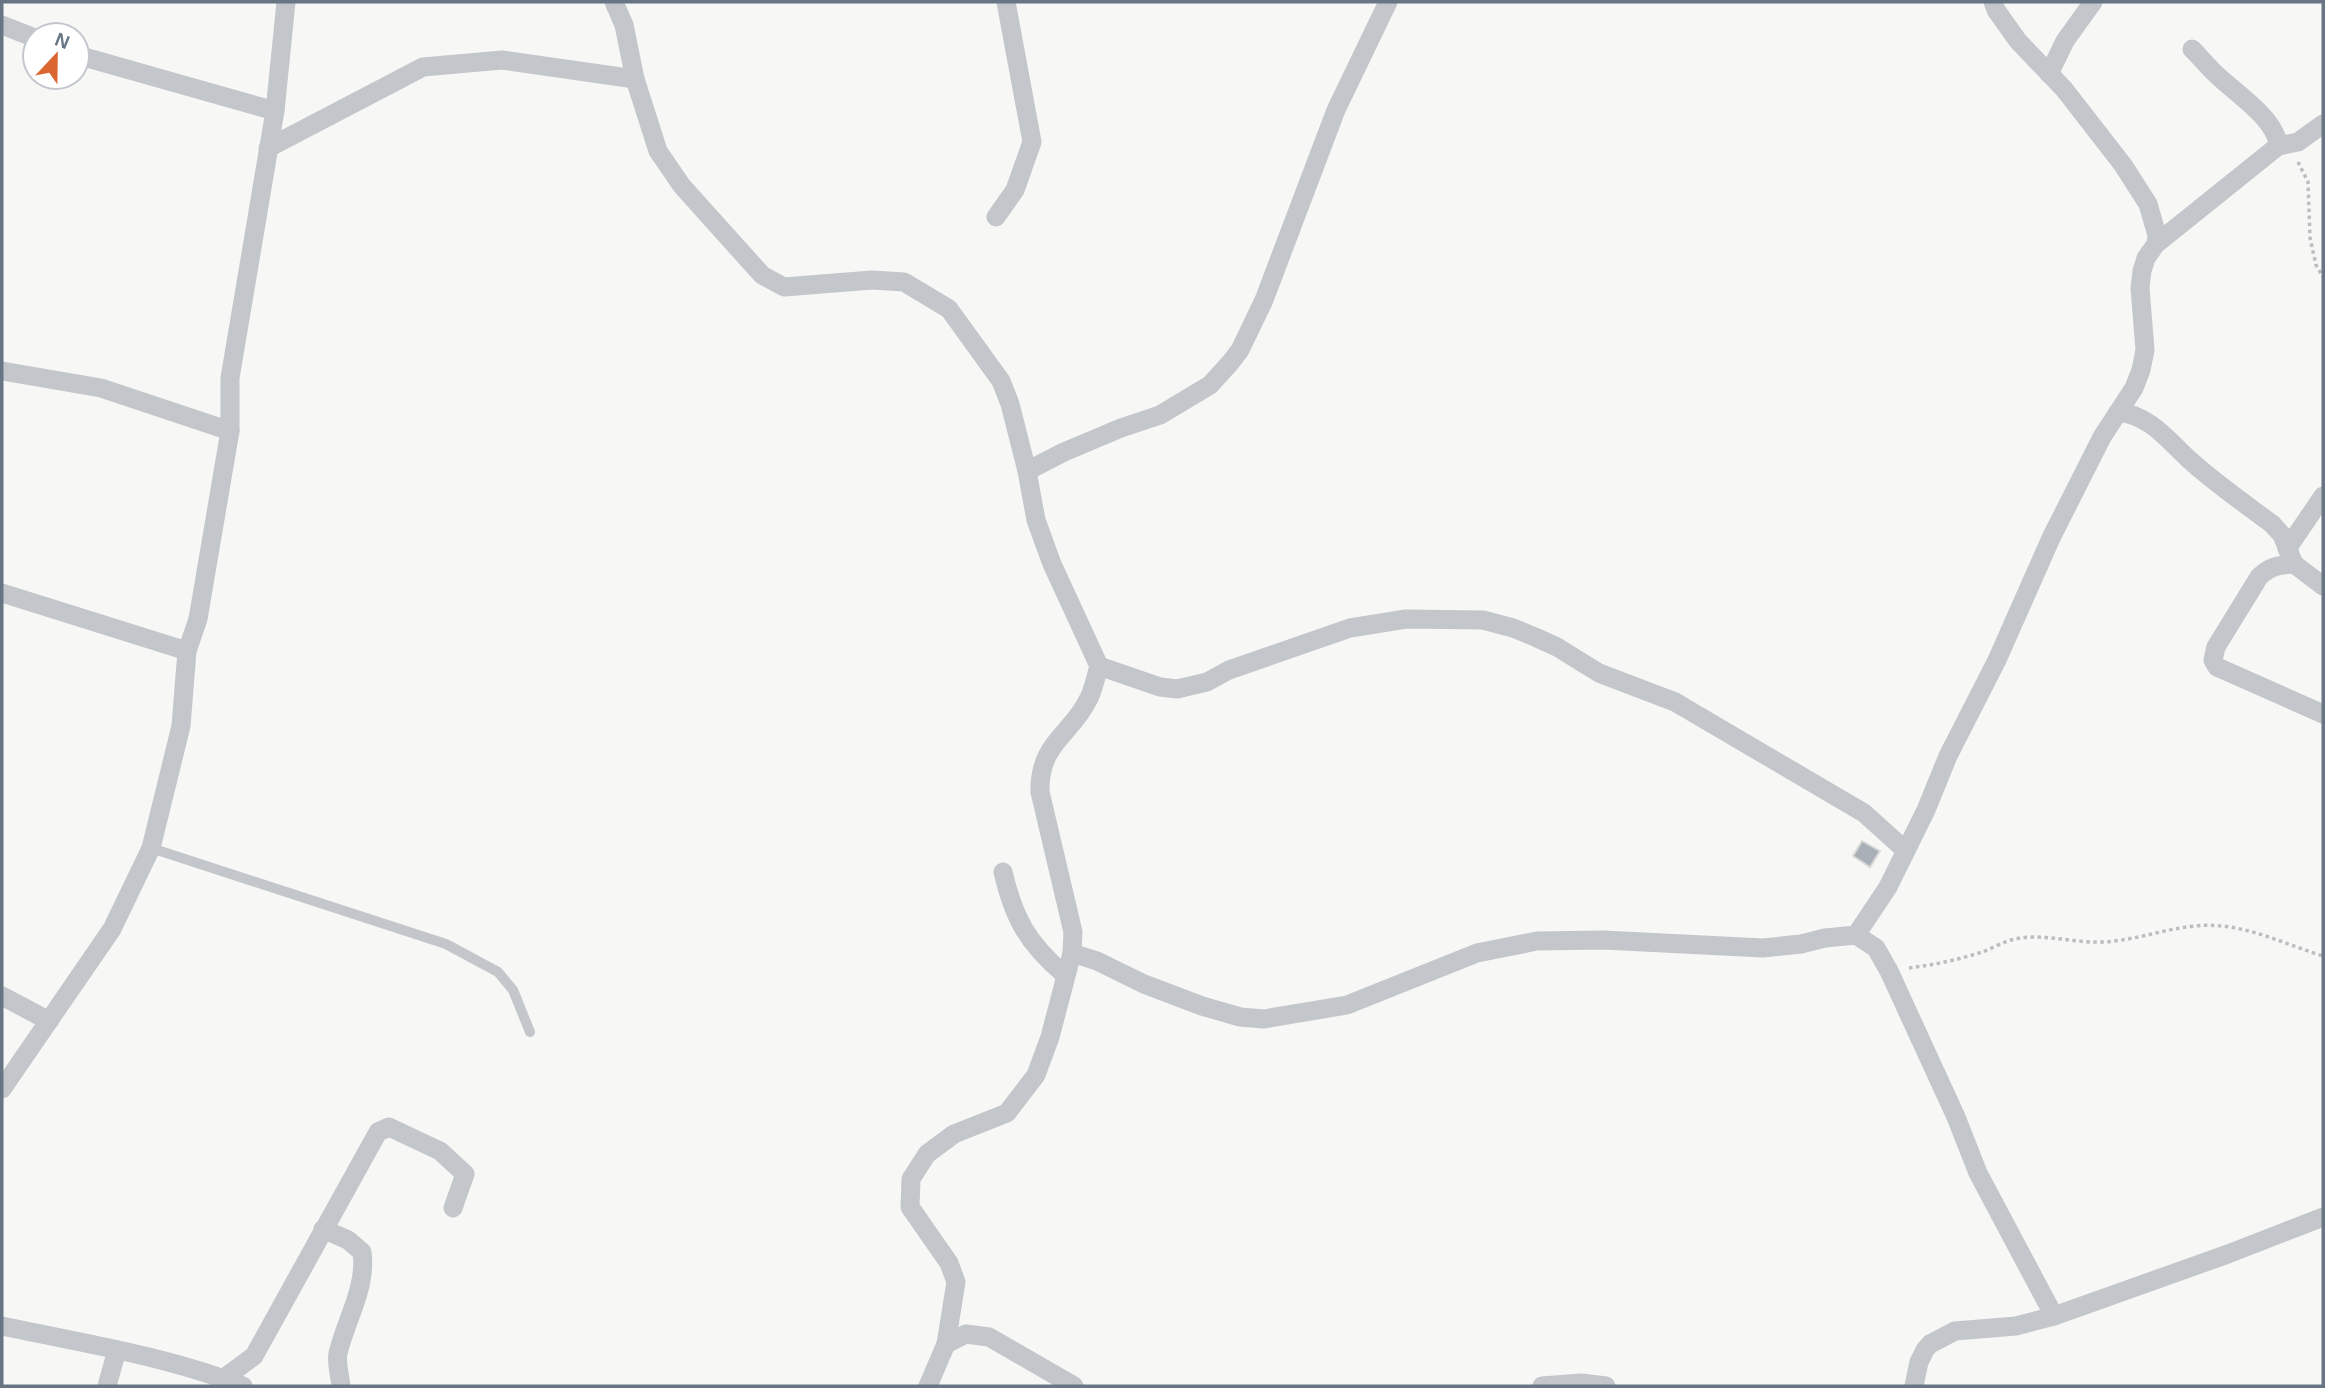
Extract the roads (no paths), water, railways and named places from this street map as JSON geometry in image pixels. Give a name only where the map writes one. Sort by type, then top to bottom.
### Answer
[{"type":"street","points":[[2,1089],[112,929],[151,848],[181,726],[187,650],[198,619],[230,431],[229,378],[275,111],[286,2]]},
{"type":"street","points":[[614,2],[624,25],[635,79],[658,150],[682,186],[762,275],[784,287],[872,280],[904,282],[948,309],[1001,381],[1010,404],[1027,471],[1036,520],[1052,565],[1099,666],[1089,699],[1044,759],[1040,774],[1040,792],[1073,932],[1072,953],[1050,1037],[1036,1075],[1006,1113],[954,1135],[927,1154],[911,1179],[910,1207],[949,1264],[956,1282],[946,1344],[928,1386]]},
{"type":"street","points":[[996,217],[1015,190],[1032,142],[1006,2]]},
{"type":"street","points":[[1027,471],[1064,452],[1160,415],[1210,385],[1230,363],[1240,350],[1264,300],[1336,110],[1388,2]]},
{"type":"street","points":[[1993,2],[2018,41],[2064,89],[2123,165],[2148,204],[2157,235],[2156,244]]},
{"type":"street","points":[[2049,74],[2065,41],[2093,2]]},
{"type":"street","points":[[2,24],[21,32]]},
{"type":"street","points":[[2192,49],[2252,105],[2272,128],[2278,140],[2286,145]]},
{"type":"street","points":[[91,59],[275,111]]},
{"type":"street","points":[[268,148],[423,67],[502,60],[635,79]]},
{"type":"street","points":[[1856,935],[1888,887],[1926,810],[1948,756],[1997,660],[2051,538],[2102,437],[2134,388],[2145,350],[2140,288],[2146,258],[2156,244],[2286,145],[2323,124]]},
{"type":"street","points":[[2,371],[101,388],[230,431]]},
{"type":"street","points":[[2118,412],[2132,414],[2150,423],[2194,464],[2272,524],[2282,535],[2290,557],[2323,586]]},
{"type":"street","points":[[2323,496],[2290,557],[2266,569],[2259,577],[2216,647],[2213,660],[2217,667],[2323,714]]},
{"type":"street","points":[[2,593],[187,650]]},
{"type":"street","points":[[1099,666],[1160,687],[1177,689],[1208,682],[1229,670],[1350,628],[1406,619],[1483,620],[1535,637],[1599,673],[1675,702],[1864,813],[1905,850]]},
{"type":"street","points":[[1003,872],[1009,900],[1024,930],[1036,949],[1065,975]]},
{"type":"street","points":[[1072,953],[1202,1006],[1240,1017],[1264,1019],[1347,1005],[1477,953],[1537,941],[1603,940],[1763,948],[1856,935],[1876,947],[1889,971],[1951,1105],[1978,1173],[2054,1316]]},
{"type":"street","points":[[2,996],[49,1021]]},
{"type":"street","points":[[223,1379],[254,1356],[378,1132],[389,1127],[440,1151],[465,1174],[453,1208]]},
{"type":"street","points":[[1914,1386],[1919,1362],[1925,1350],[1943,1337],[1968,1329],[2015,1326],[2054,1316],[2253,1245],[2323,1217]]},
{"type":"street","points":[[323,1229],[348,1240],[362,1252],[363,1264],[352,1316],[337,1356],[341,1386]]},
{"type":"street","points":[[2,1326],[117,1350],[243,1386]]},
{"type":"street","points":[[946,1344],[967,1334],[989,1337],[1074,1386]]},
{"type":"street","points":[[107,1386],[117,1350]]},
{"type":"street","points":[[1542,1386],[1581,1383],[1606,1386]]},
{"type":"lane","points":[[151,848],[446,943],[498,972],[513,990],[530,1032]]}]
